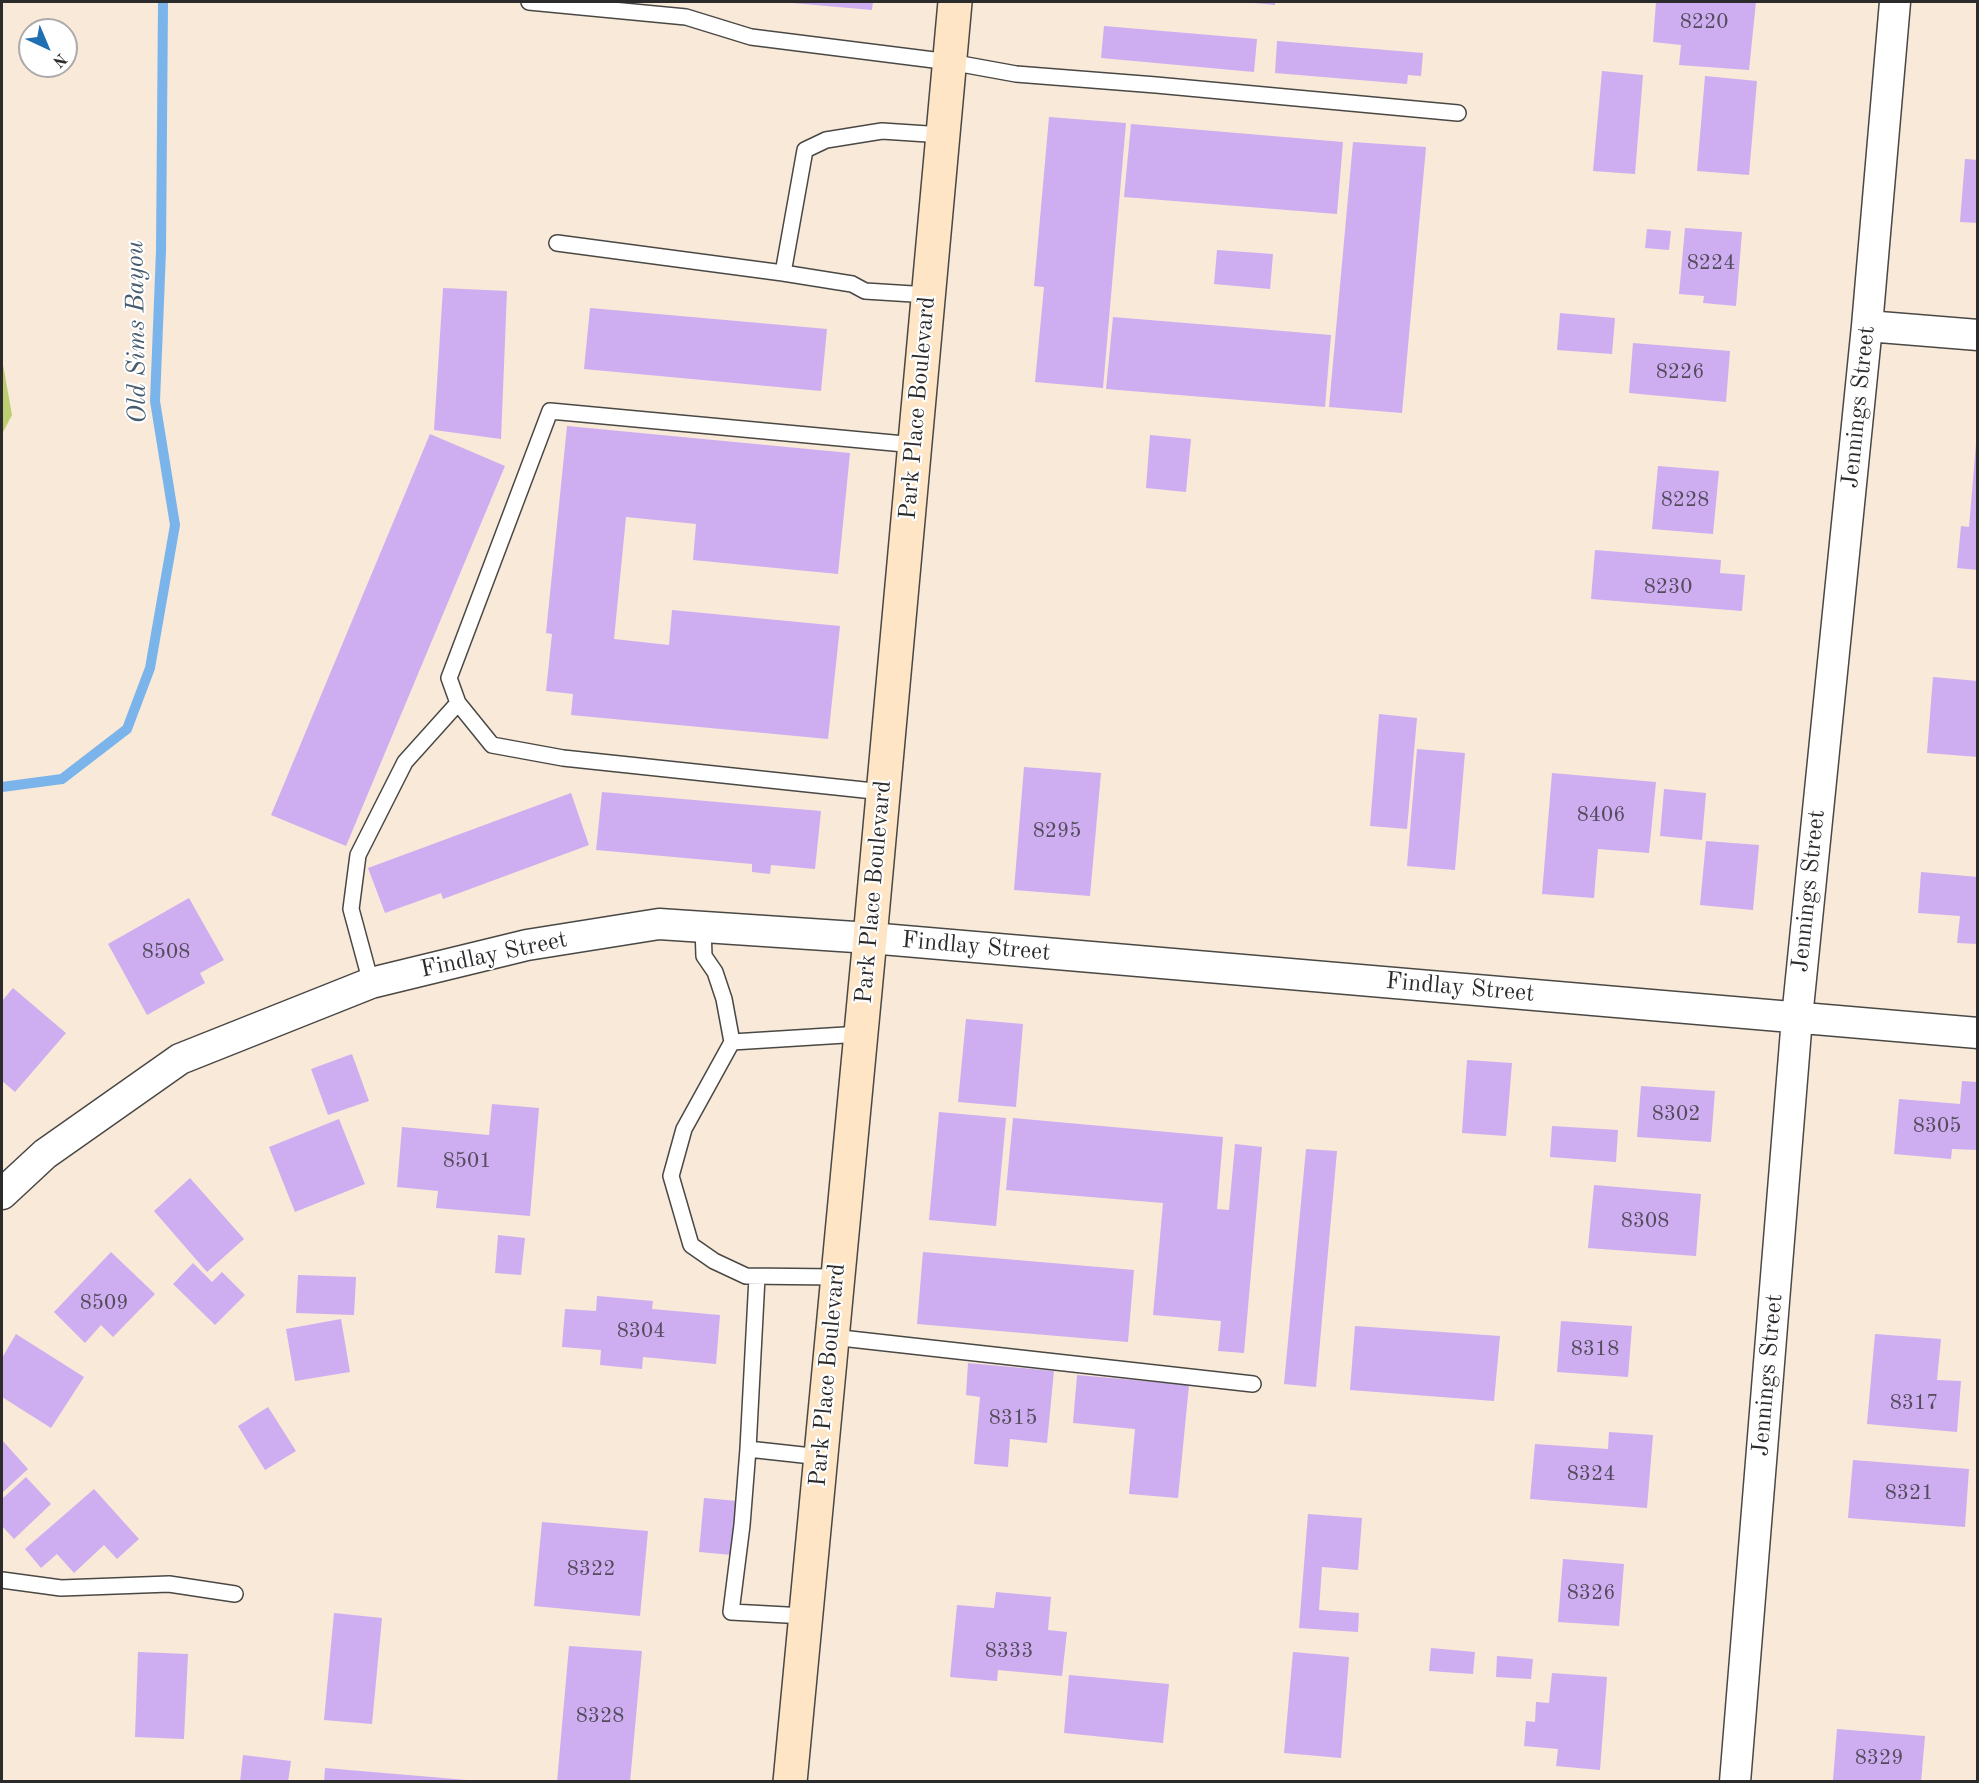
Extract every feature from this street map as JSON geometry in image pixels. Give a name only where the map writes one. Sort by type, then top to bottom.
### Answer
[{"type":"street","name":"Park Place Boulevard","points":[[790,1782],[955,2]]},
{"type":"street","name":"Jennings Street","points":[[1735,1782],[1797,1018],[1867,326],[1895,2]]},
{"type":"street","points":[[1867,326],[1977,335]]},
{"type":"street","name":"Findlay Street","points":[[2,1194],[45,1154],[180,1059],[371,983],[527,945],[659,924],[870,938],[1977,1033]]},
{"type":"lane","points":[[529,2],[686,17],[750,37],[950,62],[1016,74],[1458,113]]},
{"type":"lane","points":[[783,273],[805,150],[826,140],[882,131],[943,135]]},
{"type":"lane","points":[[557,243],[783,273],[852,284],[865,291],[928,295]]},
{"type":"lane","points":[[883,792],[562,758],[492,745],[458,702],[449,678],[550,411],[915,445]]},
{"type":"lane","points":[[371,983],[351,909],[358,855],[405,762],[458,702]]},
{"type":"lane","points":[[703,927],[704,956],[715,972],[724,999],[732,1042],[684,1130],[671,1176],[691,1245],[714,1261],[747,1276],[837,1277]]},
{"type":"lane","points":[[732,1042],[861,1034]]},
{"type":"lane","points":[[757,1277],[748,1449],[742,1525],[731,1612],[805,1616]]},
{"type":"lane","points":[[832,1337],[1253,1384]]},
{"type":"lane","points":[[748,1449],[821,1457]]},
{"type":"lane","points":[[2,1580],[61,1588],[169,1584],[235,1594]]},
{"type":"green space","points":[[2,359],[12,415],[2,434]]},
{"type":"building","points":[[792,2],[873,2],[872,10]]},
{"type":"building","points":[[1275,2],[1275,5],[1254,3]]},
{"type":"building","points":[[1656,2],[1756,2],[1749,70],[1679,65],[1681,45],[1653,42]]},
{"type":"building","points":[[1104,26],[1257,39],[1254,72],[1101,58]]},
{"type":"building","points":[[1277,41],[1423,53],[1421,76],[1408,75],[1407,84],[1275,73]]},
{"type":"building","points":[[1602,71],[1643,75],[1635,174],[1593,171]]},
{"type":"building","points":[[1705,76],[1757,81],[1749,175],[1697,171]]},
{"type":"building","points":[[1049,117],[1126,123],[1103,388],[1035,382],[1044,287],[1034,286]]},
{"type":"building","points":[[1131,124],[1343,142],[1337,214],[1124,197]]},
{"type":"building","points":[[1353,142],[1426,147],[1402,413],[1329,407]]},
{"type":"building","points":[[1965,159],[1978,160],[1978,223],[1960,222]]},
{"type":"building","points":[[1685,228],[1742,232],[1736,306],[1703,303],[1704,296],[1679,294]]},
{"type":"building","points":[[1647,229],[1671,231],[1669,250],[1645,248]]},
{"type":"building","points":[[1217,250],[1273,254],[1270,289],[1214,284]]},
{"type":"building","points":[[443,288],[507,291],[501,439],[434,430]]},
{"type":"building","points":[[590,308],[827,329],[821,391],[584,369]]},
{"type":"building","points":[[1560,313],[1615,318],[1612,354],[1557,350]]},
{"type":"building","points":[[1113,317],[1331,335],[1325,407],[1106,389]]},
{"type":"building","points":[[1633,343],[1730,351],[1726,402],[1629,393]]},
{"type":"building","points":[[567,426],[850,453],[838,574],[693,560],[696,524],[626,517],[614,639],[669,645],[672,610],[840,626],[828,739],[571,715],[573,694],[546,691],[552,634],[546,633]]},
{"type":"building","points":[[430,434],[505,466],[346,846],[271,815]]},
{"type":"building","points":[[1150,435],[1191,439],[1186,492],[1146,488]]},
{"type":"building","points":[[1976,444],[1978,444],[1978,570],[1957,568],[1961,526],[1969,527]]},
{"type":"building","points":[[1658,466],[1719,471],[1713,534],[1652,529]]},
{"type":"building","points":[[1595,550],[1721,560],[1720,573],[1745,575],[1742,611],[1591,599]]},
{"type":"building","points":[[1933,677],[1978,681],[1978,757],[1927,753]]},
{"type":"building","points":[[1379,714],[1417,718],[1407,829],[1370,826]]},
{"type":"building","points":[[1417,749],[1465,753],[1455,870],[1407,866]]},
{"type":"building","points":[[1024,767],[1101,773],[1090,896],[1014,890]]},
{"type":"building","points":[[1552,773],[1656,782],[1649,853],[1598,849],[1594,898],[1542,894]]},
{"type":"building","points":[[1664,789],[1706,793],[1702,840],[1660,836]]},
{"type":"building","points":[[602,792],[821,811],[815,869],[771,865],[770,874],[752,872],[752,864],[596,850]]},
{"type":"building","points":[[571,793],[589,845],[443,899],[441,893],[385,913],[368,868]]},
{"type":"building","points":[[1706,841],[1759,845],[1753,910],[1700,905]]},
{"type":"building","points":[[1921,872],[1978,877],[1978,944],[1957,943],[1960,916],[1918,913]]},
{"type":"building","points":[[189,898],[224,960],[200,973],[205,983],[147,1015],[108,944]]},
{"type":"building","points":[[13,988],[66,1033],[15,1092],[2,1081],[2,1001]]},
{"type":"building","points":[[966,1019],[1023,1024],[1016,1107],[958,1102]]},
{"type":"building","points":[[352,1054],[369,1101],[328,1115],[311,1069]]},
{"type":"building","points":[[1467,1060],[1512,1063],[1506,1136],[1462,1133]]},
{"type":"building","points":[[1962,1081],[1978,1082],[1978,1150],[1952,1149],[1951,1159],[1894,1154],[1899,1099],[1960,1104]]},
{"type":"building","points":[[1641,1086],[1715,1091],[1711,1142],[1637,1137]]},
{"type":"building","points":[[492,1104],[539,1108],[530,1216],[436,1208],[438,1191],[397,1187],[402,1127],[489,1135]]},
{"type":"building","points":[[939,1112],[1006,1118],[996,1226],[929,1220]]},
{"type":"building","points":[[1013,1118],[1223,1137],[1217,1209],[1229,1210],[1235,1144],[1262,1147],[1244,1353],[1218,1351],[1221,1321],[1153,1315],[1163,1203],[1006,1190]]},
{"type":"building","points":[[339,1119],[365,1184],[295,1212],[269,1147]]},
{"type":"building","points":[[1552,1126],[1618,1130],[1616,1162],[1550,1157]]},
{"type":"building","points":[[1306,1149],[1337,1151],[1316,1387],[1284,1384]]},
{"type":"building","points":[[190,1178],[244,1239],[207,1272],[154,1211]]},
{"type":"building","points":[[1594,1185],[1701,1194],[1696,1256],[1588,1248]]},
{"type":"building","points":[[498,1235],[525,1238],[521,1275],[495,1273]]},
{"type":"building","points":[[111,1252],[155,1294],[113,1337],[101,1325],[85,1343],[54,1312]]},
{"type":"building","points":[[923,1252],[1134,1270],[1128,1342],[917,1324]]},
{"type":"building","points":[[193,1263],[212,1282],[222,1272],[245,1295],[215,1325],[173,1284]]},
{"type":"building","points":[[298,1275],[356,1277],[354,1315],[296,1313]]},
{"type":"building","points":[[597,1296],[653,1301],[652,1309],[720,1315],[716,1364],[643,1357],[642,1369],[600,1365],[601,1350],[562,1347],[565,1309],[596,1311]]},
{"type":"building","points":[[341,1319],[350,1372],[295,1381],[286,1329]]},
{"type":"building","points":[[1561,1321],[1632,1326],[1628,1377],[1557,1372]]},
{"type":"building","points":[[1355,1326],[1500,1336],[1494,1401],[1350,1390]]},
{"type":"building","points":[[16,1334],[84,1377],[51,1428],[2,1397],[2,1358]]},
{"type":"building","points":[[1875,1334],[1941,1339],[1937,1380],[1961,1381],[1957,1432],[1867,1424]]},
{"type":"building","points":[[968,1363],[1054,1371],[1047,1443],[1010,1439],[1008,1467],[974,1464],[980,1397],[966,1395]]},
{"type":"building","points":[[1077,1375],[1189,1385],[1178,1498],[1129,1494],[1135,1429],[1073,1423]]},
{"type":"building","points":[[268,1407],[296,1451],[265,1470],[238,1426]]},
{"type":"building","points":[[1609,1432],[1653,1435],[1647,1508],[1530,1499],[1535,1444],[1608,1449]]},
{"type":"building","points":[[2,1440],[28,1469],[2,1493]]},
{"type":"building","points":[[1853,1460],[1969,1469],[1965,1527],[1848,1518]]},
{"type":"building","points":[[26,1477],[51,1504],[14,1539],[2,1526],[2,1499]]},
{"type":"building","points":[[94,1489],[139,1539],[117,1559],[104,1545],[74,1573],[57,1554],[41,1568],[25,1549]]},
{"type":"building","points":[[704,1498],[737,1501],[732,1555],[699,1552]]},
{"type":"building","points":[[1308,1514],[1362,1518],[1358,1570],[1322,1567],[1319,1610],[1359,1613],[1358,1632],[1299,1628]]},
{"type":"building","points":[[542,1522],[648,1531],[640,1616],[534,1606]]},
{"type":"building","points":[[1563,1559],[1624,1564],[1619,1626],[1558,1622]]},
{"type":"building","points":[[996,1592],[1051,1597],[1048,1630],[1067,1632],[1062,1676],[998,1670],[997,1681],[950,1677],[957,1605],[994,1608]]},
{"type":"building","points":[[334,1613],[382,1618],[372,1724],[324,1720]]},
{"type":"building","points":[[569,1646],[642,1651],[630,1782],[557,1782]]},
{"type":"building","points":[[1431,1648],[1475,1652],[1473,1674],[1429,1671]]},
{"type":"building","points":[[138,1652],[188,1654],[184,1739],[135,1737]]},
{"type":"building","points":[[1293,1652],[1349,1657],[1341,1758],[1284,1753]]},
{"type":"building","points":[[1497,1656],[1533,1659],[1531,1679],[1496,1677]]},
{"type":"building","points":[[1552,1673],[1607,1677],[1600,1770],[1556,1766],[1558,1749],[1524,1746],[1526,1721],[1535,1722],[1536,1702],[1549,1703]]},
{"type":"building","points":[[1069,1675],[1169,1684],[1163,1743],[1064,1733]]},
{"type":"building","points":[[1837,1729],[1925,1736],[1921,1782],[1833,1780]]},
{"type":"building","points":[[243,1755],[291,1761],[288,1782],[240,1782]]},
{"type":"building","points":[[325,1768],[467,1780],[467,1782],[324,1782]]},
{"type":"waterway","name":"Old Sims Bayou","points":[[2,787],[62,779],[127,729],[150,668],[175,525],[155,401],[161,251],[163,2]]}]
